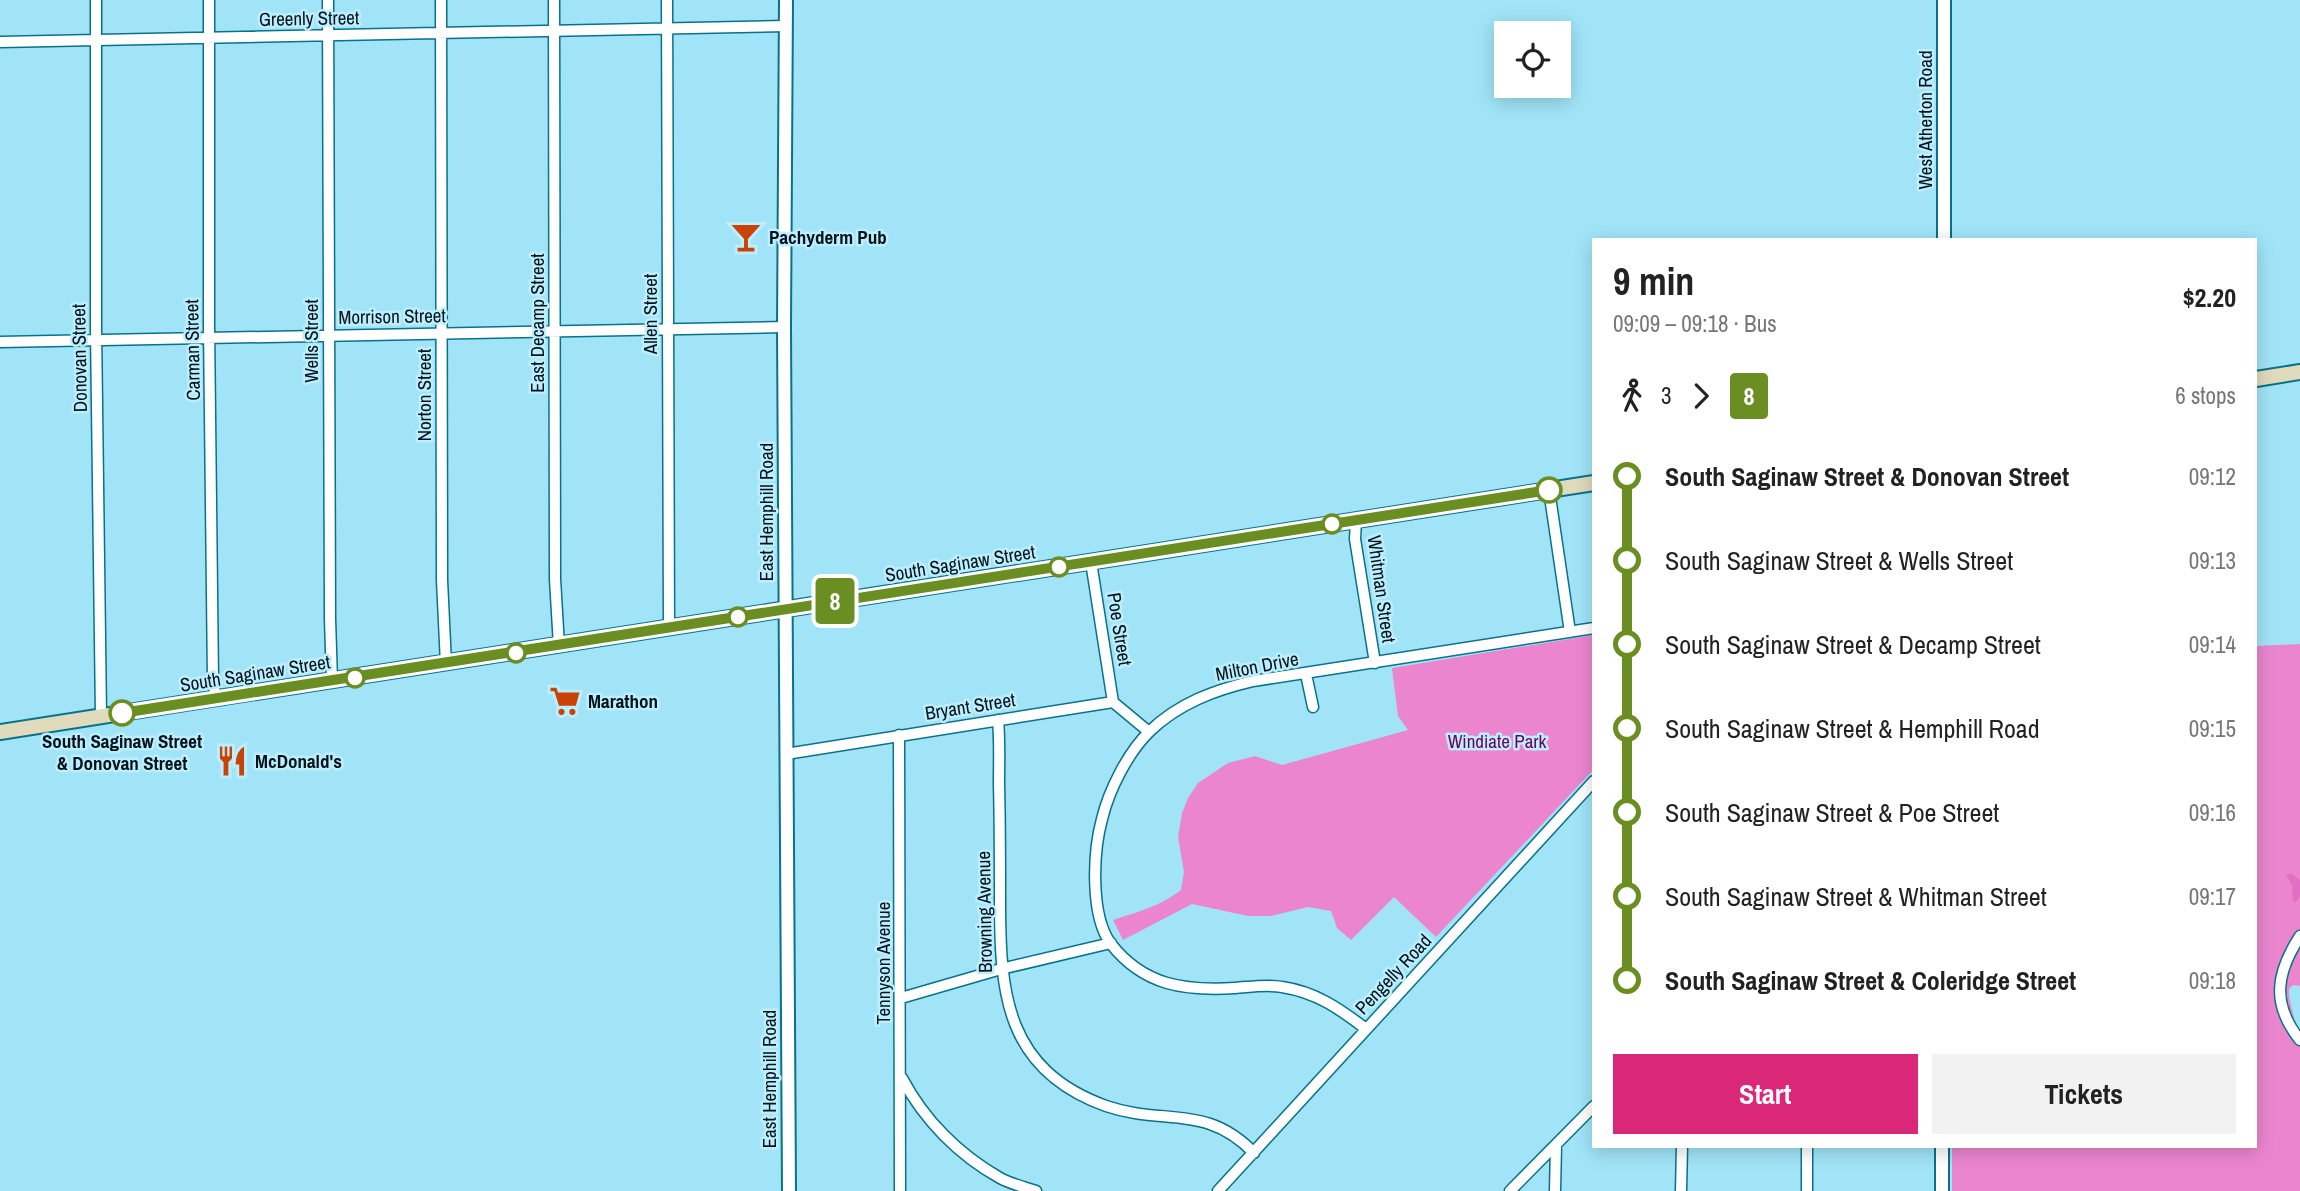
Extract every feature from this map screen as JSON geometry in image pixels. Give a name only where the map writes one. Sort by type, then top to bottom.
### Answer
[{"type":"main road","points":[[2257,379],[2300,372]]},
{"type":"main road","name":"South Saginaw Street","points":[[0,732],[1592,483]]},
{"type":"street","name":"Donovan Street","points":[[96,0],[96,340],[101,716]]},
{"type":"street","name":"Carman Street","points":[[209,0],[209,338],[213,681],[216,699]]},
{"type":"street","name":"Wells Street","points":[[328,0],[332,681]]},
{"type":"street","name":"Norton Street","points":[[441,0],[442,580],[446,664]]},
{"type":"street","name":"East Decamp Street","points":[[554,0],[555,579],[559,646]]},
{"type":"street","name":"Allen Street","points":[[667,0],[668,628]]},
{"type":"street","name":"East Hemphill Road","points":[[786,0],[784,327],[789,1191]]},
{"type":"street","name":"West Atherton Road","points":[[1944,0],[1944,238]]},
{"type":"street","name":"Greenly Street","points":[[0,42],[786,26]]},
{"type":"street","name":"Morrison Street","points":[[0,342],[784,327]]},
{"type":"street","points":[[1549,490],[1570,632]]},
{"type":"street","name":"Whitman Street","points":[[1356,520],[1355,539],[1375,663]]},
{"type":"street","name":"Poe Street","points":[[1091,562],[1113,702]]},
{"type":"street","name":"Milton Drive","points":[[1366,1029],[1335,1005],[1308,992],[1279,986],[1185,988],[1155,981],[1135,968],[1111,943],[1101,919],[1096,891],[1096,868],[1102,818],[1128,761],[1149,732],[1177,710],[1222,688],[1592,628]]},
{"type":"street","points":[[1306,674],[1313,707]]},
{"type":"street","points":[[1113,702],[1149,732]]},
{"type":"street","name":"Bryant Street","points":[[786,754],[1113,702]]},
{"type":"street","name":"Browning Avenue","points":[[998,720],[1001,969],[1013,1022],[1027,1048],[1060,1083],[1083,1096],[1134,1113],[1199,1119],[1220,1126],[1244,1142],[1254,1153]]},
{"type":"street","name":"Tennyson Avenue","points":[[899,735],[900,1191]]},
{"type":"street","name":"Pengelly Road","points":[[1218,1191],[1592,782]]},
{"type":"street","points":[[2300,936],[2280,975],[2280,990],[2289,1027],[2300,1040]]},
{"type":"street","points":[[901,998],[1001,969],[1111,943]]},
{"type":"street","points":[[901,1075],[914,1102],[944,1136],[968,1157],[1002,1179],[1036,1191]]},
{"type":"street","points":[[1510,1191],[1592,1108]]},
{"type":"street","points":[[1555,1191],[1556,1146]]},
{"type":"street","points":[[1681,1191],[1682,1148]]},
{"type":"street","points":[[1807,1148],[1807,1191]]},
{"type":"street","points":[[1942,1148],[1942,1191]]},
{"type":"green space","name":"Windiate Park","points":[[1592,635],[1592,771],[1436,937],[1394,897],[1351,940],[1337,928],[1331,911],[1308,907],[1271,916],[1248,916],[1192,904],[1123,940],[1113,920],[1157,904],[1181,890],[1184,872],[1178,837],[1182,813],[1198,783],[1228,763],[1255,756],[1282,765],[1408,730],[1398,716],[1392,668]]},
{"type":"green space","points":[[2300,644],[2300,986],[2293,985],[2289,989],[2289,996],[2300,1045],[2300,1191],[1952,1191],[1952,1148],[2257,1148],[2257,646]]},
{"type":"shaded area","points":[[2291,873],[2300,880],[2300,896],[2296,902],[2293,901],[2292,885],[2286,875]]},
{"type":"bus line","name":"8","points":[[122,713],[1549,490]]},
{"type":"place","name":"Pachyderm Pub","points":[[746,237]]},
{"type":"place","name":"Marathon","points":[[565,701]]},
{"type":"place","name":"South Saginaw Street & Donovan Street","points":[[122,713]]},
{"type":"place","name":"McDonald's","points":[[232,761]]}]
